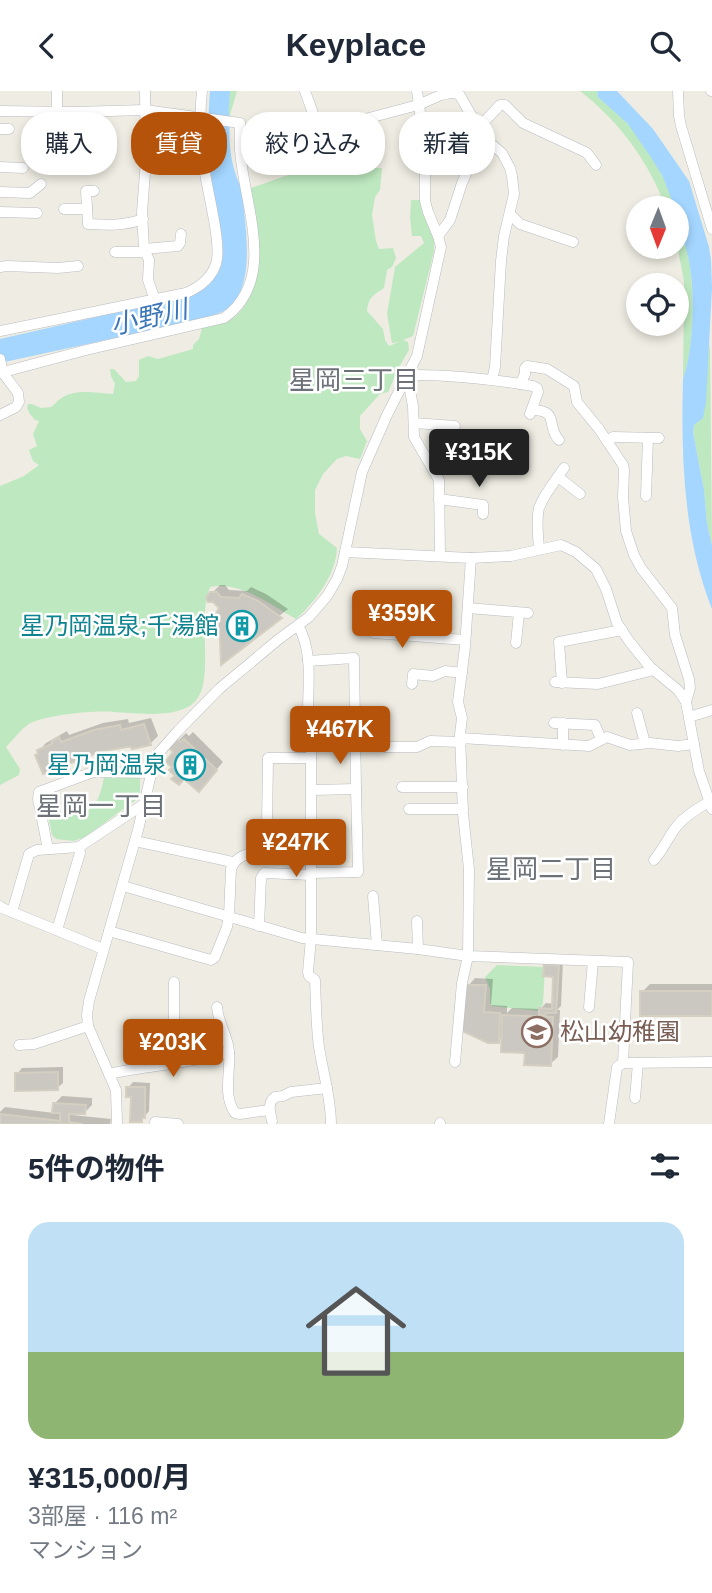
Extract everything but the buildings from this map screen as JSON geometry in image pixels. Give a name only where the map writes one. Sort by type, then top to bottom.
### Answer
[{"type":"street","points":[[57,91],[57,112]]},
{"type":"street","points":[[145,91],[143,219],[145,250],[149,260],[148,280],[155,300]]},
{"type":"street","points":[[202,91],[203,112]]},
{"type":"street","points":[[305,91],[312,112]]},
{"type":"street","points":[[117,1124],[116,1090],[88,1026],[87,1015],[155,757],[219,689],[309,617],[327,596],[342,566],[362,472],[417,356],[440,247],[425,201],[425,148],[417,91]]},
{"type":"street","points":[[678,91],[681,126],[712,229]]},
{"type":"street","points":[[385,114],[441,95],[455,93],[469,112]]},
{"type":"street","points":[[493,112],[500,105],[505,105],[523,123],[587,153],[596,165]]},
{"type":"street","points":[[0,111],[160,112]]},
{"type":"street","points":[[0,415],[16,407],[19,402],[18,393],[1,368],[224,318],[242,302],[253,273],[255,256],[240,149],[240,123],[227,121]]},
{"type":"street","points":[[492,380],[504,236],[514,194],[510,168],[495,146]]},
{"type":"street","points":[[0,167],[21,168]]},
{"type":"street","points":[[0,331],[186,293],[205,282],[216,266],[218,248],[205,175]]},
{"type":"street","points":[[438,236],[450,220],[465,175]]},
{"type":"street","points":[[0,192],[30,193],[41,184]]},
{"type":"street","points":[[94,191],[86,191],[88,224],[121,225],[143,219]]},
{"type":"street","points":[[69,212],[87,209]]},
{"type":"street","points":[[0,212],[37,213]]},
{"type":"street","points":[[509,214],[520,224],[573,242]]},
{"type":"street","points":[[115,252],[178,246],[181,234]]},
{"type":"street","points":[[0,267],[78,266]]},
{"type":"street","points":[[520,384],[527,366],[547,369],[574,386],[577,402],[623,465],[624,519],[634,555],[641,568],[672,608],[675,635],[689,679],[690,688],[686,702]]},
{"type":"street","points":[[407,375],[492,380],[533,386],[537,388],[537,396],[531,412],[540,410],[548,413],[553,436]]},
{"type":"street","points":[[407,375],[413,406],[414,437],[439,480],[439,555]]},
{"type":"street","points":[[414,423],[455,426]]},
{"type":"street","points":[[607,441],[613,437],[659,438]]},
{"type":"street","points":[[648,438],[648,490]]},
{"type":"street","points":[[539,549],[535,511],[561,472],[576,493]]},
{"type":"street","points":[[439,499],[483,505],[483,514]]},
{"type":"street","points":[[345,552],[471,558],[512,556],[561,545],[588,562],[601,577],[617,623],[634,648],[654,670],[672,684],[686,702],[699,771],[711,805],[695,810],[677,826],[654,860]]},
{"type":"street","points":[[455,1062],[462,983],[468,956],[469,869],[463,809],[462,718],[458,702],[471,558]]},
{"type":"street","points":[[468,608],[523,613],[516,643]]},
{"type":"street","points":[[374,623],[374,633],[419,632],[465,640]]},
{"type":"street","points":[[298,625],[305,638],[308,661],[311,745],[311,939],[308,972],[315,980],[316,1020],[331,1124]]},
{"type":"street","points":[[622,630],[559,642],[559,683],[598,684],[654,670]]},
{"type":"street","points":[[259,926],[261,878],[264,873],[358,872],[355,659],[308,661]]},
{"type":"street","points":[[412,684],[412,674],[432,676],[444,671],[462,673]]},
{"type":"street","points":[[689,717],[712,710]]},
{"type":"street","points":[[637,713],[645,743]]},
{"type":"street","points":[[563,745],[559,723],[595,725],[601,739]]},
{"type":"street","points":[[385,747],[417,747],[430,741],[461,740],[589,746],[607,737],[630,745],[694,744]]},
{"type":"street","points":[[311,745],[355,742]]},
{"type":"street","points":[[311,758],[268,758],[267,827],[312,828]]},
{"type":"street","points":[[48,849],[39,792],[93,772],[151,773]]},
{"type":"street","points":[[402,786],[463,787]]},
{"type":"street","points":[[312,790],[356,789]]},
{"type":"street","points":[[12,912],[29,854],[37,850],[79,847],[144,804]]},
{"type":"street","points":[[409,809],[463,809]]},
{"type":"street","points":[[135,841],[233,863]]},
{"type":"street","points":[[57,930],[80,853],[79,847]]},
{"type":"street","points":[[109,931],[211,960],[215,957],[227,927],[230,869],[233,863],[259,852],[282,853]]},
{"type":"street","points":[[123,886],[311,939],[468,956],[628,963],[623,1063]]},
{"type":"street","points":[[373,896],[377,945]]},
{"type":"street","points":[[0,906],[103,949]]},
{"type":"street","points":[[417,921],[418,949]]},
{"type":"street","points":[[589,1007],[593,961]]},
{"type":"street","points":[[174,982],[174,1063]]},
{"type":"street","points":[[217,1007],[228,1045],[229,1098],[235,1112],[270,1116],[272,1100],[275,1097],[291,1092],[327,1089]]},
{"type":"street","points":[[19,1045],[34,1044],[88,1026]]},
{"type":"street","points":[[109,1073],[210,1058],[229,1052]]},
{"type":"street","points":[[609,1124],[617,1067],[623,1063],[712,1062]]},
{"type":"street","points":[[635,1098],[638,1063]]},
{"type":"street","points":[[233,1124],[235,1112]]},
{"type":"street","points":[[155,1122],[178,1124]]},
{"type":"green space","points":[[221,91],[237,91],[230,115],[219,112]]},
{"type":"green space","points":[[580,91],[597,91],[598,97],[634,131],[656,163],[671,196],[661,196],[631,143],[608,115]]},
{"type":"green space","points":[[288,175],[381,175],[372,215],[376,241],[379,249],[393,248],[396,258],[392,267],[387,270],[384,288],[372,297],[367,311],[383,329],[389,346],[399,342],[392,343],[387,314],[395,267],[424,243],[421,236],[412,236],[411,200],[420,200],[422,212],[434,234],[434,251],[413,336],[403,340],[408,342],[409,350],[388,392],[380,394],[360,416],[360,429],[367,441],[360,459],[346,456],[337,459],[323,474],[315,490],[319,534],[337,548],[329,578],[310,605],[296,619],[244,591],[233,587],[210,587],[206,600],[202,689],[190,706],[170,713],[95,712],[36,721],[23,729],[6,747],[20,769],[19,775],[0,785],[0,486],[24,476],[39,465],[33,461],[29,450],[37,446],[33,434],[39,421],[30,414],[28,404],[41,408],[51,407],[60,399],[79,392],[113,394],[115,384],[110,369],[114,369],[126,382],[136,381],[139,376],[139,360],[148,356],[158,359],[193,349],[202,328],[236,316],[252,292],[258,266],[258,241],[248,189]]},
{"type":"green space","points":[[680,259],[689,259],[692,337],[683,379],[683,336],[689,336],[689,273],[682,273]]},
{"type":"green space","points":[[710,344],[712,546],[693,432]]},
{"type":"green space","points":[[104,777],[140,778],[140,797],[85,837],[74,841],[56,839],[52,835],[48,815],[92,808],[97,802]]},
{"type":"green space","points":[[497,965],[545,967],[543,1004],[538,1011],[492,1006],[485,977]]},
{"type":"water","points":[[210,91],[221,91],[219,112],[209,112]]},
{"type":"water","points":[[597,91],[617,91],[653,129],[689,181],[709,247],[712,288],[706,402],[703,418],[694,425],[693,432],[712,546],[712,609],[695,553],[684,466],[683,379],[692,320],[689,259],[690,196],[670,196],[662,175],[628,124],[598,97]]},
{"type":"water","points":[[227,115],[230,115],[231,153],[242,189],[247,253],[243,285],[237,299],[227,309],[202,319],[0,363],[0,339],[192,295],[202,290],[214,279],[223,257],[211,175],[227,175]]},
{"type":"waterway","name":"小野川","points":[[220,112],[221,91]]},
{"type":"place","name":"星乃岡温泉;千湯館","points":[[242,626]]},
{"type":"place","name":"星乃岡温泉","points":[[190,765]]},
{"type":"place","name":"松山幼稚園","points":[[537,1032]]},
{"type":"district","name":"星岡三丁目","points":[[354,380]]},
{"type":"district","name":"星岡一丁目","points":[[101,806]]},
{"type":"district","name":"星岡二丁目","points":[[551,869]]}]
